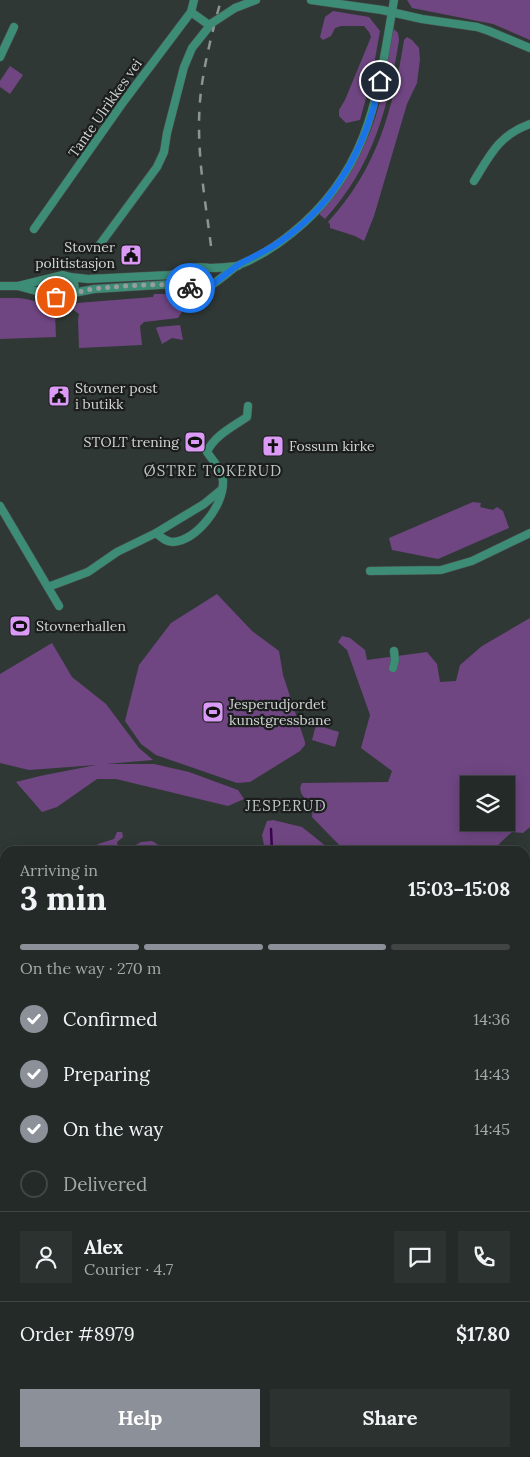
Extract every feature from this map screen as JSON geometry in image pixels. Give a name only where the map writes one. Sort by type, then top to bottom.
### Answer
[{"type":"street","name":"Tante Ulrikkes vei","points":[[34,229],[124,101],[191,12],[194,0]]},
{"type":"street","points":[[98,247],[157,167],[164,152],[184,68],[192,48],[211,24],[234,8],[256,0]]},
{"type":"street","points":[[311,0],[392,12],[422,20],[477,27],[489,30],[530,48]]},
{"type":"street","points":[[18,286],[65,299],[73,294],[94,289],[175,284],[188,286],[193,290],[200,291],[206,289],[238,266],[274,246],[304,223],[327,199],[361,145],[373,113],[394,0]]},
{"type":"street","points":[[191,12],[211,24]]},
{"type":"street","points":[[0,56],[14,27]]},
{"type":"street","points":[[474,181],[496,146],[513,132],[530,124]]},
{"type":"street","points":[[0,286],[18,286],[63,275],[88,279],[134,277],[188,272],[195,267],[238,266]]},
{"type":"street","points":[[204,268],[211,277],[209,285]]},
{"type":"street","points":[[188,272],[186,281],[188,286]]},
{"type":"street","points":[[55,295],[51,284],[56,277]]},
{"type":"street","points":[[70,277],[75,287],[73,294]]},
{"type":"street","points":[[156,533],[167,541],[174,542],[183,539],[202,527],[214,513],[224,482],[219,470],[207,452],[210,443],[247,417],[248,406]]},
{"type":"street","points":[[48,587],[88,572],[117,552],[156,533],[204,504],[222,488]]},
{"type":"street","points":[[0,506],[59,606]]},
{"type":"street","points":[[370,571],[441,570],[472,561],[530,533]]},
{"type":"street","points":[[393,668],[395,660],[394,651]]},
{"type":"shaded area","points":[[407,0],[530,0],[530,40],[493,24],[412,8]]},
{"type":"shaded area","points":[[333,11],[369,17],[380,31],[372,76],[360,120],[346,123],[339,116],[339,110],[371,37],[364,26],[341,26],[335,28],[331,36],[323,40],[320,37],[325,17]]},
{"type":"shaded area","points":[[394,29],[398,33],[399,40],[395,65],[390,90],[376,136],[355,178],[342,199],[325,219],[319,214],[341,187],[350,172],[366,142],[378,110]]},
{"type":"shaded area","points":[[407,37],[419,48],[420,59],[417,83],[407,104],[374,216],[364,241],[330,228],[328,222],[345,202],[371,160],[388,114],[400,66],[404,40]]},
{"type":"shaded area","points":[[10,66],[23,75],[10,94],[0,87],[0,81]]},
{"type":"shaded area","points":[[154,294],[175,294],[185,297],[182,312],[178,318],[144,322],[140,326],[142,345],[79,348],[79,314],[71,308],[77,303],[153,297]]},
{"type":"shaded area","points":[[0,298],[34,301],[55,313],[56,337],[0,339]]},
{"type":"shaded area","points":[[180,325],[183,340],[172,338],[162,344],[156,328]]},
{"type":"shaded area","points":[[473,502],[481,503],[480,507],[493,510],[497,507],[503,511],[509,528],[438,559],[392,550],[389,538]]},
{"type":"shaded area","points":[[217,594],[252,631],[279,651],[283,675],[305,742],[300,751],[250,782],[237,783],[156,755],[141,744],[125,721],[139,665],[171,623]]},
{"type":"shaded area","points":[[530,618],[530,827],[523,833],[512,832],[498,846],[340,846],[312,817],[313,807],[300,790],[302,783],[388,782],[392,771],[361,748],[370,715],[347,650],[338,642],[342,636],[350,638],[365,650],[367,660],[427,652],[437,664],[440,682],[456,681],[460,665],[482,646]]},
{"type":"shaded area","points":[[52,643],[72,677],[106,704],[139,748],[153,760],[106,764],[154,764],[189,772],[238,790],[244,799],[228,806],[116,779],[97,779],[57,807],[42,812],[16,782],[96,765],[29,770],[0,763],[0,674]]},
{"type":"shaded area","points":[[316,725],[339,732],[335,747],[312,740]]},
{"type":"shaded area","points":[[273,820],[302,827],[326,846],[264,846],[262,835],[267,821]]},
{"type":"shaded area","points":[[117,832],[122,832],[123,837],[117,842],[118,846],[97,846],[98,844],[114,839]]},
{"type":"shaded area","points":[[152,841],[160,846],[134,846],[141,842]]},
{"type":"waterway","points":[[271,829],[272,846]]},
{"type":"railway","points":[[211,246],[202,174],[199,119],[201,88],[211,37],[221,0]]},
{"type":"way so far","points":[[56,297],[65,299],[84,290],[94,289],[175,284],[190,288]]},
{"type":"place","name":"Stovner politistasjon","points":[[131,255]]},
{"type":"place","name":"Stovner post i butikk","points":[[59,396]]},
{"type":"place","name":"STOLT trening","points":[[195,442]]},
{"type":"place","name":"Fossum kirke","points":[[273,446]]},
{"type":"place","name":"Stovnerhallen","points":[[20,626]]},
{"type":"place","name":"Jesperudjordet kunstgressbane","points":[[213,712]]},
{"type":"district","name":"ØSTRE TOKERUD","points":[[213,470]]},
{"type":"district","name":"JESPERUD","points":[[286,805]]},
{"type":"route","points":[[190,288],[203,291],[238,266],[292,234],[317,210],[338,183],[361,145],[373,113],[380,81]]}]
